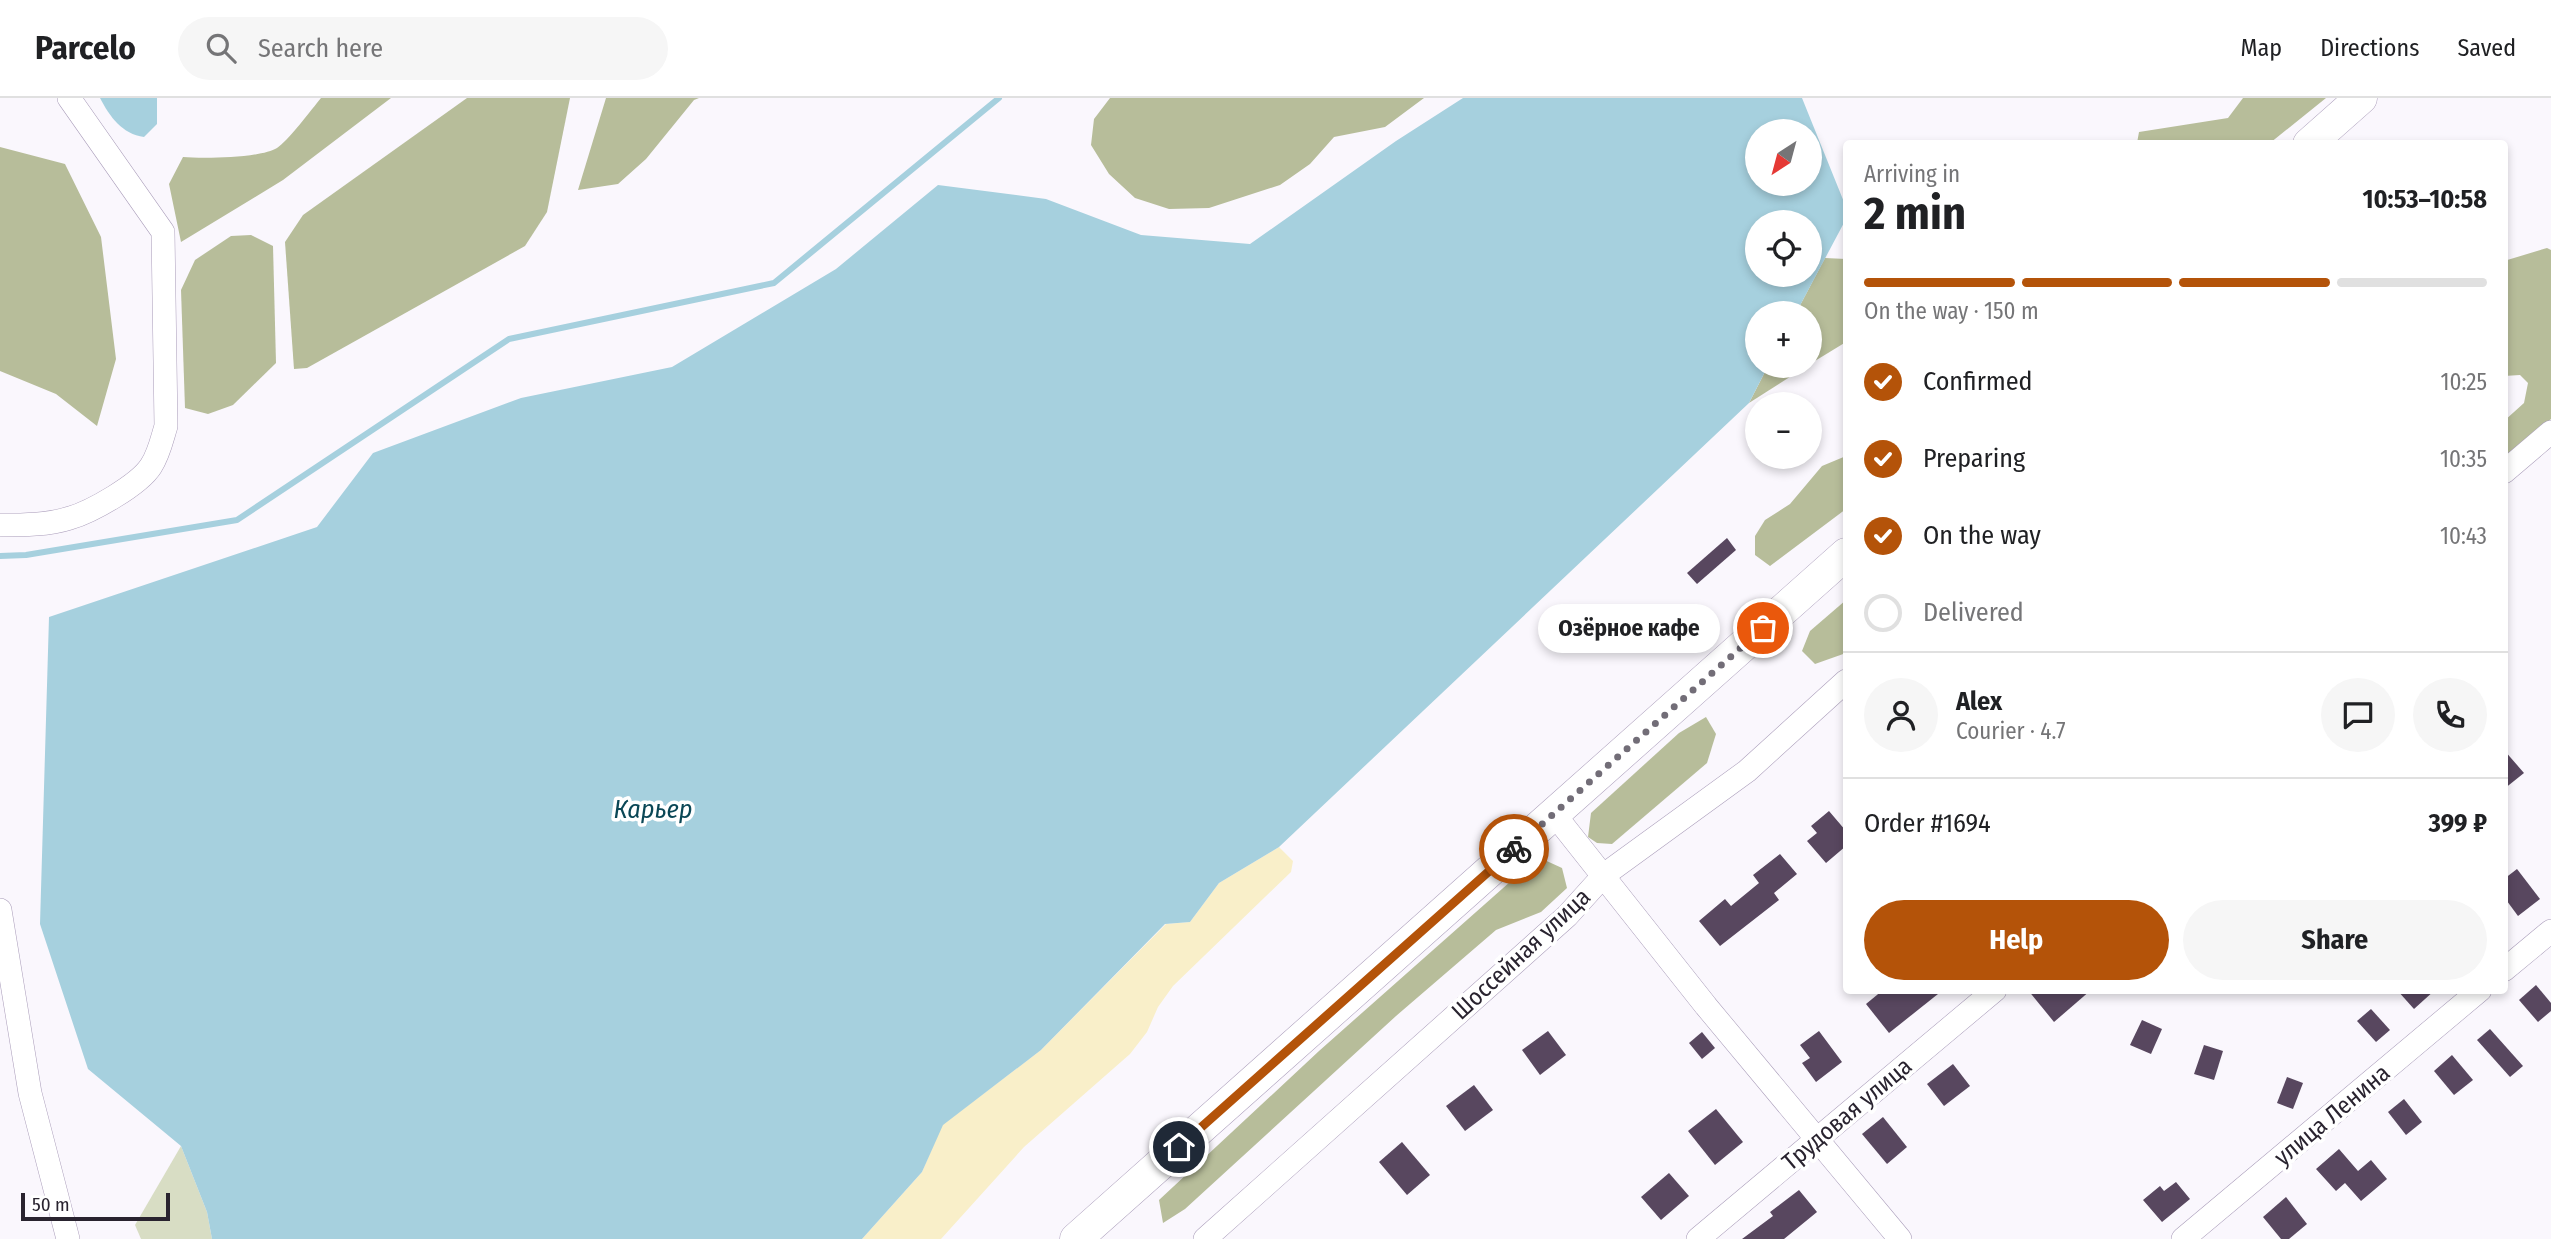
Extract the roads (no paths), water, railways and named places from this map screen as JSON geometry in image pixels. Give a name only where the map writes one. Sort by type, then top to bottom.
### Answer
[{"type":"main road","points":[[2314,140],[2361,98]]},
{"type":"main road","points":[[1076,1239],[1843,557]]},
{"type":"street","points":[[0,525],[44,523],[72,518],[129,489],[150,468],[166,426],[163,232],[69,98]]},
{"type":"street","points":[[2508,469],[2551,432]]},
{"type":"street","name":"Шоссейная улица","points":[[1205,1239],[1567,916],[1604,875],[1747,771],[1843,684]]},
{"type":"street","points":[[1554,814],[1706,1006],[1900,1239]]},
{"type":"street","points":[[0,911],[30,1093],[68,1239]]},
{"type":"street","points":[[2508,967],[2551,931]]},
{"type":"street","name":"Трудовая улица","points":[[1699,1239],[1991,994]]},
{"type":"street","name":"улица Ленина","points":[[2183,1239],[2475,994]]},
{"type":"water","points":[[100,98],[157,98],[157,124],[144,137],[129,132],[113,118]]},
{"type":"water","name":"Карьер","points":[[1463,98],[1802,98],[1810,119],[1745,119],[1745,196],[1822,196],[1822,148],[1843,200],[1843,225],[1822,264],[1822,210],[1745,210],[1745,287],[1810,287],[1802,301],[1745,301],[1745,378],[1762,378],[1755,392],[1745,392],[1745,407],[1279,847],[1219,883],[1190,922],[1165,924],[1041,1050],[943,1125],[922,1172],[862,1239],[212,1239],[207,1212],[181,1146],[88,1069],[40,924],[49,617],[317,527],[373,453],[521,398],[672,367],[836,269],[938,185],[1046,199],[1141,235],[1250,244],[1396,141]]},
{"type":"waterway","points":[[0,556],[26,555],[237,520],[509,339],[774,283],[999,98]]},
{"type":"place","name":"Озёрное кафе","points":[[1763,628]]}]
